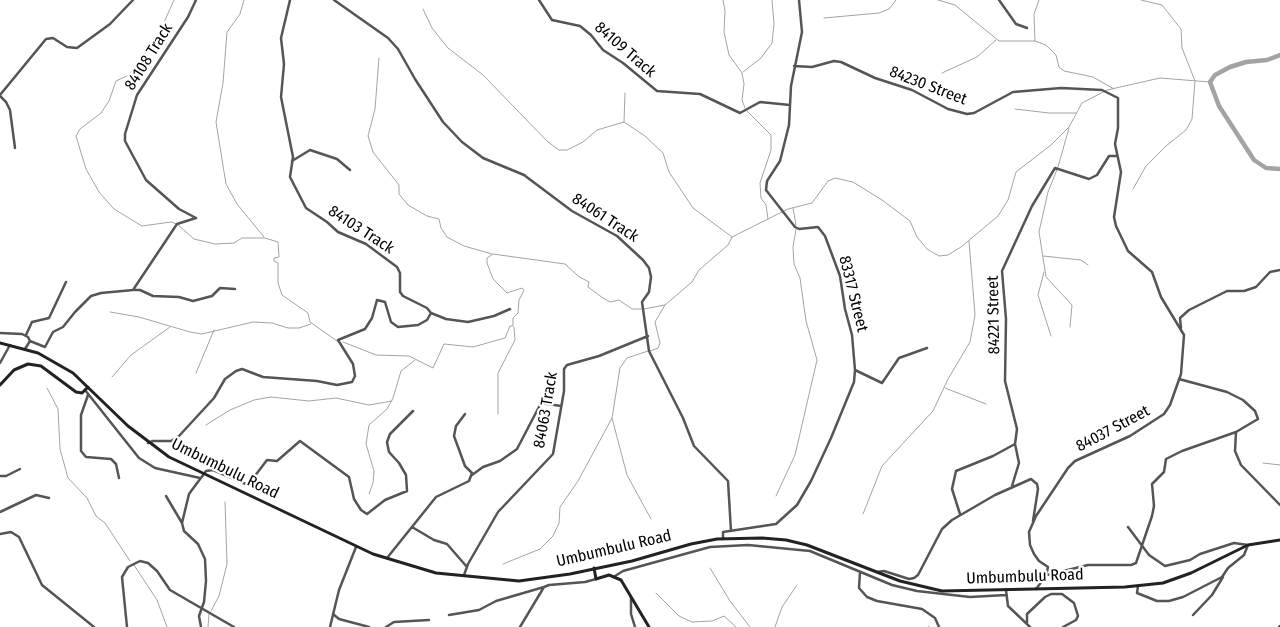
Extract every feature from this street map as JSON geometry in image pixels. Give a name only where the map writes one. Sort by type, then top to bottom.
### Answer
[{"type":"main road","name":"Umbumbulu Road","points":[[0,343],[25,349],[57,362],[73,373],[86,389],[148,443],[169,457],[386,560],[436,573],[519,581],[560,576],[632,561],[691,544],[725,539],[786,540],[812,546],[907,584],[942,591],[1138,586],[1163,583],[1191,573],[1248,545],[1280,540]]},
{"type":"main road","points":[[0,385],[20,366],[34,364],[53,373],[76,392],[81,393],[86,389]]},
{"type":"main road","points":[[594,568],[596,579],[615,576],[621,580],[649,627]]},
{"type":"street","points":[[15,148],[10,110],[0,96],[46,39],[53,38],[67,47],[77,48],[110,24],[133,0]]},
{"type":"street","name":"84108 Track","points":[[133,290],[178,223],[196,218],[178,209],[146,180],[125,141],[125,134],[137,95],[188,17],[196,0]]},
{"type":"street","name":"84103 Track","points":[[290,0],[281,38],[284,64],[281,96],[291,141],[292,161],[290,177],[306,208],[338,232],[366,244],[397,267],[401,279],[400,292],[403,296],[427,308],[431,313]]},
{"type":"street","name":"84061 Track","points":[[334,0],[388,38],[398,49],[443,122],[473,151],[492,163],[505,166],[524,175],[572,212],[617,236],[635,250],[649,268],[651,278],[648,292],[642,302],[649,351],[680,412],[694,446],[728,481],[731,531]]},
{"type":"street","name":"84109 Track","points":[[539,0],[552,20],[580,26],[591,35],[603,50],[623,63],[657,91],[700,94],[740,113],[760,102],[790,105]]},
{"type":"street","name":"83317 Street","points":[[731,531],[776,524],[797,505],[831,438],[854,382],[856,370],[852,335],[845,309],[840,276],[825,236],[818,226],[799,229],[794,227],[783,209],[767,194],[766,184],[780,161],[789,124],[794,66],[802,32],[799,0]]},
{"type":"street","points":[[999,0],[1016,24],[1027,28]]},
{"type":"street","name":"84230 Street","points":[[794,66],[812,66],[834,61],[841,62],[875,78],[912,90],[948,109],[967,114],[974,113],[1013,92],[1061,88],[1102,90],[1118,98],[1115,144],[1117,156]]},
{"type":"street","points":[[292,161],[310,150],[337,159],[350,170]]},
{"type":"street","name":"84221 Street","points":[[1012,486],[1019,468],[1016,444],[1017,430],[1005,382],[1006,319],[1002,271],[1032,206],[1055,168],[1092,178],[1097,175],[1109,156],[1117,156]]},
{"type":"street","points":[[1036,589],[1046,576],[1088,565],[1131,565],[1138,560],[1140,546],[1149,526],[1154,506],[1152,484],[1164,472],[1166,459],[1182,450],[1236,432],[1258,419],[1255,412],[1243,400],[1216,388],[1179,379],[1184,338],[1181,330],[1161,297],[1152,272],[1128,251],[1116,226],[1114,217],[1121,172],[1117,156]]},
{"type":"street","points":[[1181,330],[1180,318],[1189,310],[1227,291],[1244,291],[1256,287],[1270,272],[1280,270]]},
{"type":"street","points":[[26,335],[32,322],[49,318],[66,282]]},
{"type":"street","points":[[26,335],[30,341],[45,347],[53,332],[63,327],[75,312],[96,294],[140,290],[153,296],[179,297],[193,301],[212,296],[220,288],[234,289]]},
{"type":"street","points":[[148,443],[171,440],[179,436],[214,398],[225,379],[242,369],[263,377],[317,380],[337,385],[352,382],[356,376],[353,364],[338,340],[365,329],[372,318],[377,300],[385,302],[390,322],[398,327],[418,325],[427,320],[431,313],[446,319],[473,321],[510,309]]},
{"type":"street","points":[[0,333],[26,335]]},
{"type":"street","name":"84063 Track","points":[[464,577],[467,567],[498,512],[553,454],[564,392],[564,369],[567,365],[599,356],[648,336]]},
{"type":"street","points":[[25,349],[30,341]]},
{"type":"street","points":[[0,363],[10,345]]},
{"type":"street","points":[[856,370],[882,383],[899,358],[927,348]]},
{"type":"street","name":"84037 Street","points":[[1046,576],[1048,566],[1037,559],[1030,546],[1029,532],[1071,464],[1130,436],[1164,414],[1179,379]]},
{"type":"street","points":[[86,389],[139,458],[154,468],[200,478]]},
{"type":"street","points":[[88,394],[81,416],[81,452],[86,457],[111,459],[116,464],[119,478]]},
{"type":"street","points":[[386,560],[392,549],[436,497],[466,484],[472,475],[483,467],[500,461],[515,451],[541,403],[561,406]]},
{"type":"street","points":[[182,523],[189,494],[203,473],[210,469],[248,485],[267,460],[276,460],[300,441],[349,478],[357,504],[364,513],[369,513],[385,500],[404,494],[408,489],[406,475],[399,463],[389,452],[387,442],[390,434],[413,412]]},
{"type":"street","points":[[465,414],[456,426],[454,436],[465,466],[472,475]]},
{"type":"street","points":[[1236,432],[1235,450],[1241,465],[1280,505]]},
{"type":"street","points":[[960,514],[959,504],[952,489],[956,471],[993,456],[1016,444]]},
{"type":"street","points":[[0,476],[6,476],[20,469]]},
{"type":"street","points":[[877,572],[884,571],[909,579],[914,578],[918,575],[942,529],[960,514],[1031,478],[1037,484],[1038,490],[1033,523]]},
{"type":"street","points":[[0,512],[36,495],[48,498]]},
{"type":"street","points":[[166,496],[182,523],[184,531],[198,544],[205,559],[206,582],[203,608],[199,616],[201,627]]},
{"type":"street","points":[[412,527],[432,540],[447,544],[467,567]]},
{"type":"street","points":[[1128,527],[1140,546],[1156,562],[1165,566],[1190,560],[1200,554],[1234,543],[1248,545],[1244,555],[1228,568],[1212,595],[1193,615]]},
{"type":"street","points":[[727,544],[723,532],[731,531]]},
{"type":"street","points":[[0,534],[10,532],[19,537],[42,586],[94,627]]},
{"type":"street","points":[[615,576],[623,571],[727,544],[810,551],[892,585],[942,595],[970,597],[1006,595]]},
{"type":"street","points":[[330,627],[339,590],[356,546]]},
{"type":"street","points":[[810,551],[812,546]]},
{"type":"street","points":[[127,627],[122,577],[128,566],[144,561],[160,574],[167,587],[234,627]]},
{"type":"street","points":[[860,572],[858,588],[870,599],[922,610],[935,618],[939,627]]},
{"type":"street","points":[[1138,586],[1137,593],[1157,601],[1166,602],[1195,592],[1223,576]]},
{"type":"street","points":[[449,615],[479,610],[496,601],[549,585],[585,582],[596,579]]},
{"type":"street","points":[[519,627],[524,622],[544,587]]},
{"type":"street","points":[[1006,590],[1008,606],[1029,626]]},
{"type":"street","points":[[1029,626],[1027,614],[1045,597],[1051,594],[1062,594],[1075,604],[1078,616],[1076,620],[1063,627]]},
{"type":"street","points":[[632,596],[630,614],[635,627]]},
{"type":"street","points":[[333,614],[339,619],[369,627]]},
{"type":"street","points":[[386,627],[394,622],[429,620]]},
{"type":"waterway","points":[[174,0],[157,38],[129,75],[116,81],[109,101],[101,113],[80,129],[76,136],[86,169],[99,192],[114,209],[142,226],[171,222],[177,224],[194,239],[215,244],[234,243],[242,238],[265,238],[278,242],[279,257],[274,258],[274,261],[278,263],[278,283],[282,295],[308,313],[310,322],[337,341]]},
{"type":"waterway","points":[[244,0],[240,14],[227,32],[223,83],[216,122],[226,184],[237,204],[264,237]]},
{"type":"waterway","points":[[723,0],[725,11],[724,32],[729,55],[742,73],[744,84],[742,100],[745,108]]},
{"type":"waterway","points":[[743,72],[761,58],[772,43],[774,24],[772,0]]},
{"type":"waterway","points":[[824,18],[879,13],[889,9],[896,0]]},
{"type":"waterway","points":[[938,0],[955,5],[999,41],[1035,41],[1046,45],[1056,55],[1059,67],[1064,71],[1093,77],[1114,89]]},
{"type":"waterway","points":[[1035,41],[1034,14],[1039,0]]},
{"type":"waterway","points":[[1133,189],[1146,166],[1186,130],[1192,119],[1195,81],[1182,48],[1181,29],[1162,5],[1141,0]]},
{"type":"waterway","points":[[423,9],[432,28],[448,48],[483,75],[548,142],[559,150],[567,150],[583,142],[597,130],[624,122],[645,136],[663,153],[669,172],[693,208],[732,237]]},
{"type":"waterway","points":[[942,73],[977,57],[996,40]]},
{"type":"waterway","points":[[1280,55],[1267,60],[1246,62],[1230,67],[1215,75],[1210,82],[1219,106],[1254,160],[1266,168],[1280,169]]},
{"type":"waterway","points":[[379,58],[375,109],[368,136],[373,152],[399,185],[399,194],[408,205],[427,216],[439,219],[441,228],[447,237],[464,246],[492,254]]},
{"type":"waterway","points":[[644,309],[665,305],[692,282],[699,270],[728,245],[732,237],[788,209],[812,203],[828,181],[835,178],[853,182],[882,200],[910,221],[917,237],[927,249],[939,256],[948,255],[961,247],[998,216],[1008,200],[1016,172],[1051,145],[1069,127],[1082,103],[1107,90],[1160,78],[1210,82]]},
{"type":"waterway","points":[[624,122],[625,93]]},
{"type":"waterway","points":[[1015,109],[1049,113],[1076,113]]},
{"type":"waterway","points":[[747,111],[771,135],[771,150],[760,183],[761,198],[766,205],[768,219]]},
{"type":"waterway","points":[[1069,128],[1058,167],[1048,192],[1039,232],[1046,277],[1072,305],[1070,327]]},
{"type":"waterway","points":[[793,208],[796,225]]},
{"type":"waterway","points":[[776,496],[795,455],[817,360],[806,321],[800,278],[794,264],[793,247],[796,229]]},
{"type":"waterway","points":[[863,514],[882,466],[933,411],[948,379],[970,342],[975,315],[969,241]]},
{"type":"waterway","points":[[343,342],[376,355],[409,356],[433,368],[444,344],[473,347],[505,338],[510,326],[513,326],[513,318],[518,313],[519,300],[524,290],[522,288],[507,293],[493,279],[487,263],[487,258],[493,254],[565,264],[578,276],[589,282],[588,287],[603,298],[610,302],[619,300],[632,309],[641,309]]},
{"type":"waterway","points":[[1043,256],[1081,260],[1088,265]]},
{"type":"waterway","points":[[1044,272],[1038,295],[1051,336]]},
{"type":"waterway","points":[[650,351],[658,348],[660,343],[655,322],[665,305]]},
{"type":"waterway","points":[[110,312],[139,317],[202,334],[253,322],[272,323],[288,328],[299,328],[311,324]]},
{"type":"waterway","points":[[112,377],[131,355],[170,327]]},
{"type":"waterway","points":[[498,414],[498,373],[515,340],[514,327]]},
{"type":"waterway","points":[[196,373],[214,330]]},
{"type":"waterway","points":[[503,564],[540,549],[553,536],[559,523],[560,507],[578,481],[612,418],[620,368],[627,358],[648,351]]},
{"type":"waterway","points":[[369,494],[373,483],[374,471],[366,444],[369,425],[387,409],[393,398],[401,371],[415,360]]},
{"type":"waterway","points":[[47,388],[58,409],[60,449],[68,478],[87,498],[96,516],[105,523],[130,561]]},
{"type":"waterway","points":[[945,388],[986,404]]},
{"type":"waterway","points":[[206,425],[230,410],[254,400],[271,397],[309,401],[336,398],[369,405],[392,401]]},
{"type":"waterway","points":[[612,418],[627,475],[651,519]]},
{"type":"waterway","points":[[1263,463],[1280,465]]},
{"type":"waterway","points":[[211,611],[219,596],[227,564],[225,502]]},
{"type":"waterway","points":[[134,565],[157,600],[167,627]]},
{"type":"waterway","points":[[710,568],[730,601],[750,627]]},
{"type":"waterway","points":[[775,627],[782,607],[797,585]]},
{"type":"waterway","points":[[656,593],[679,616],[692,622],[712,621],[724,616],[736,627]]},
{"type":"waterway","points":[[208,627],[209,614]]}]
